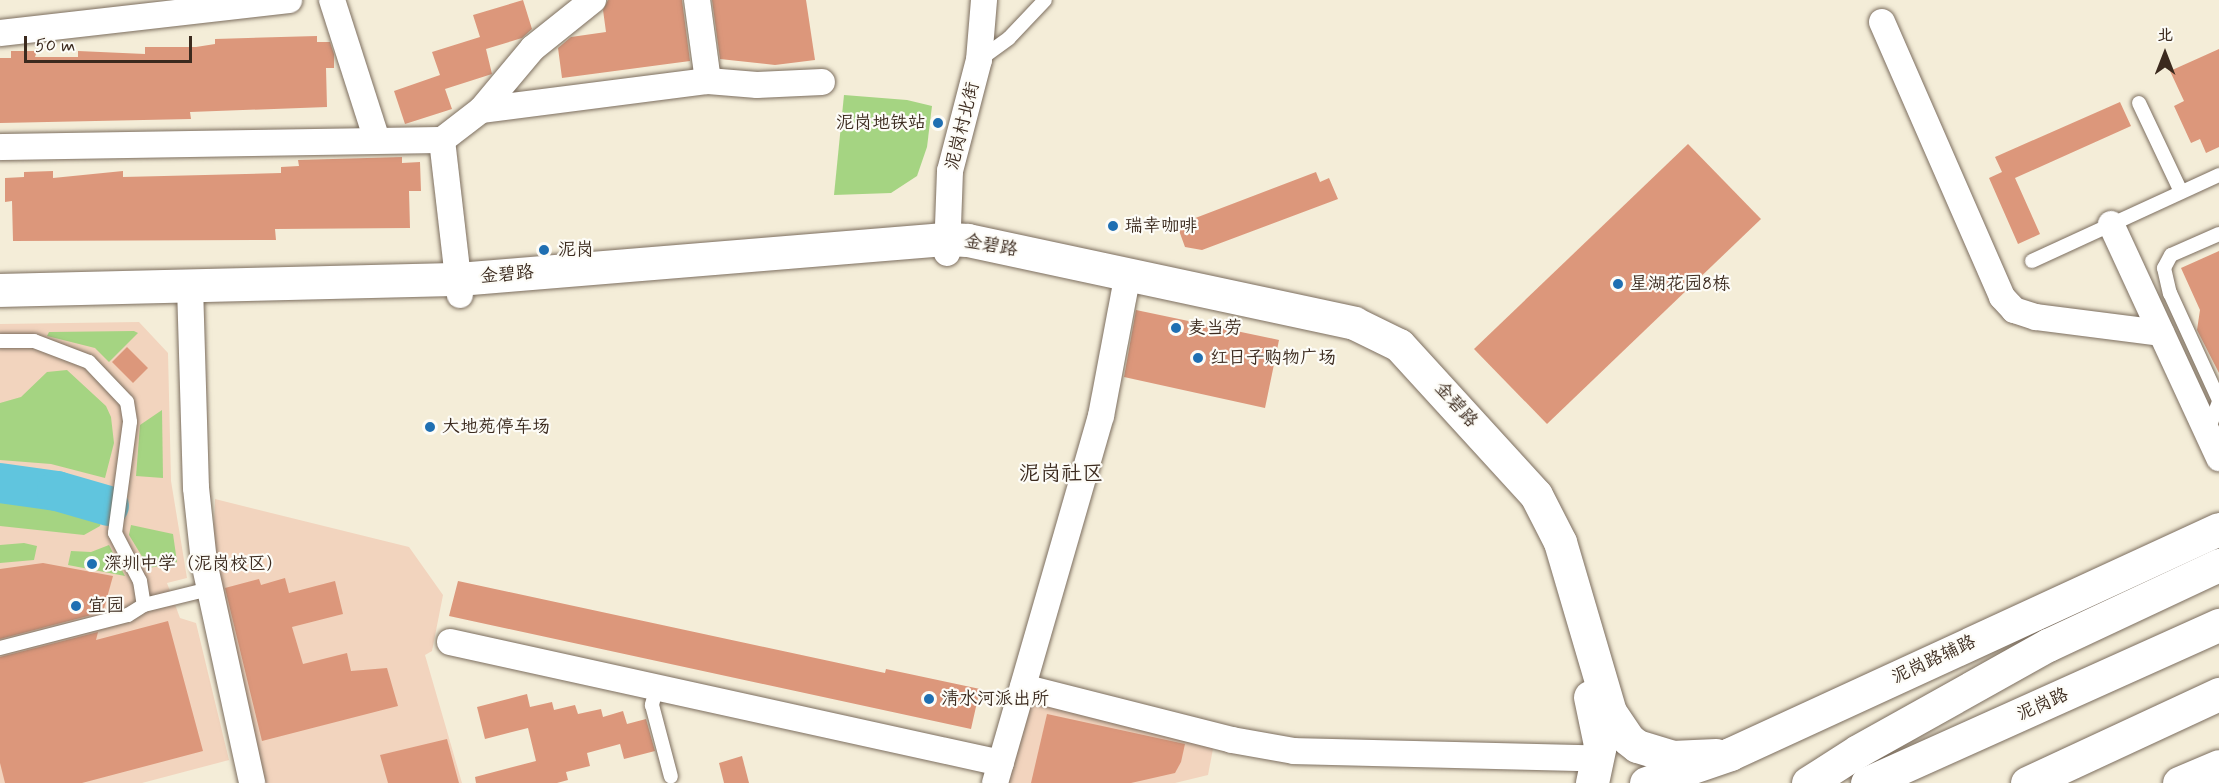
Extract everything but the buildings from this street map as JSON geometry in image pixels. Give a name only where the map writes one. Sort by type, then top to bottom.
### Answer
[{"type":"main road","name":"金碧路","points":[[0,308],[190,295],[459,287],[947,246],[969,253],[1354,323],[1399,345],[1536,495],[1560,542],[1610,712],[1620,730],[1637,746],[1672,757],[1730,754]]},
{"type":"main road","name":"金碧路","points":[[1126,280],[1346,334],[1399,363],[1507,481],[1548,546],[1599,729],[1599,758],[1588,770]]},
{"type":"main road","name":"金碧路","points":[[0,290],[190,295]]},
{"type":"main road","name":"泥岗路辅路","points":[[1646,783],[1730,754],[2219,529]]},
{"type":"main road","points":[[1808,783],[1858,751],[2048,645],[2205,572]]},
{"type":"main road","name":"泥岗路","points":[[1867,783],[2219,625]]},
{"type":"main road","points":[[2026,783],[2219,694]]},
{"type":"main road","points":[[2179,783],[2219,766]]},
{"type":"street","points":[[0,33],[290,0]]},
{"type":"street","points":[[332,0],[377,140]]},
{"type":"street","points":[[0,147],[442,140],[481,110],[533,48],[593,0]]},
{"type":"street","points":[[697,0],[708,81]]},
{"type":"street","name":"泥岗村北街","points":[[947,246],[954,152],[980,60],[984,0]]},
{"type":"street","points":[[1882,22],[2002,297],[2014,310],[2036,317],[2161,333]]},
{"type":"street","points":[[481,110],[708,81],[757,86],[822,82]]},
{"type":"street","points":[[442,140],[459,287]]},
{"type":"street","points":[[2111,224],[2161,333],[2213,430],[2219,458]]},
{"type":"street","points":[[450,642],[657,687],[998,773],[1101,416],[1126,280]]},
{"type":"street","points":[[190,295],[196,489],[209,589],[252,783]]},
{"type":"street","points":[[1023,687],[1232,740],[1294,751],[1588,770]]},
{"type":"lane","points":[[980,60],[1009,38],[1045,0]]},
{"type":"lane","points":[[2139,103],[2181,192]]},
{"type":"lane","points":[[2032,261],[2219,175]]},
{"type":"lane","points":[[2213,430],[2219,401],[2170,293],[2164,268],[2171,255],[2219,234]]},
{"type":"lane","points":[[0,341],[34,341],[59,348],[89,362],[109,379],[127,402],[130,422],[115,533],[140,581],[144,605]]},
{"type":"lane","points":[[0,648],[128,615],[144,605],[209,589]]},
{"type":"lane","points":[[657,687],[652,705],[671,777]]},
{"type":"shaded area","name":"深圳中学（泥岗校区）","points":[[139,322],[168,353],[171,481],[187,578],[167,583],[180,618],[196,623],[229,760],[142,783],[0,783],[0,324]]},
{"type":"shaded area","points":[[215,499],[409,547],[443,595],[432,651],[425,655],[462,783],[265,783],[222,610],[213,550]]},
{"type":"shaded area","points":[[1016,688],[1216,733],[1208,775],[1175,783],[994,783]]},
{"type":"green space","points":[[844,95],[907,100],[932,106],[927,147],[917,176],[891,193],[834,195]]},
{"type":"green space","points":[[134,331],[138,333],[109,362],[95,348],[47,336],[49,332]]},
{"type":"green space","points":[[67,370],[106,406],[111,417],[114,443],[105,478],[51,464],[0,460],[0,403],[21,397],[47,372]]},
{"type":"green space","points":[[162,410],[163,478],[136,476],[140,425]]},
{"type":"green space","points":[[0,501],[32,503],[102,517],[100,526],[84,535],[0,526]]},
{"type":"green space","points":[[131,525],[173,534],[177,562],[149,568],[129,535]]},
{"type":"green space","points":[[24,543],[37,546],[34,560],[0,563],[0,545]]},
{"type":"green space","points":[[109,545],[125,576],[68,565],[71,551],[91,552]]},
{"type":"waterway","points":[[0,483],[57,491],[109,506]]},
{"type":"place","name":"泥岗地铁站","points":[[938,123]]},
{"type":"place","name":"瑞幸咖啡","points":[[1113,226]]},
{"type":"place","name":"泥岗","points":[[544,250]]},
{"type":"place","name":"星湖花园8栋","points":[[1618,284]]},
{"type":"place","name":"麦当劳","points":[[1176,328]]},
{"type":"place","name":"红日子购物广场","points":[[1198,358]]},
{"type":"place","name":"大地苑停车场","points":[[430,427]]},
{"type":"place","name":"深圳中学（泥岗校区）","points":[[92,564]]},
{"type":"place","name":"宜园","points":[[76,606]]},
{"type":"place","name":"清水河派出所","points":[[929,699]]},
{"type":"district","name":"泥岗社区","points":[[1061,474]]}]
